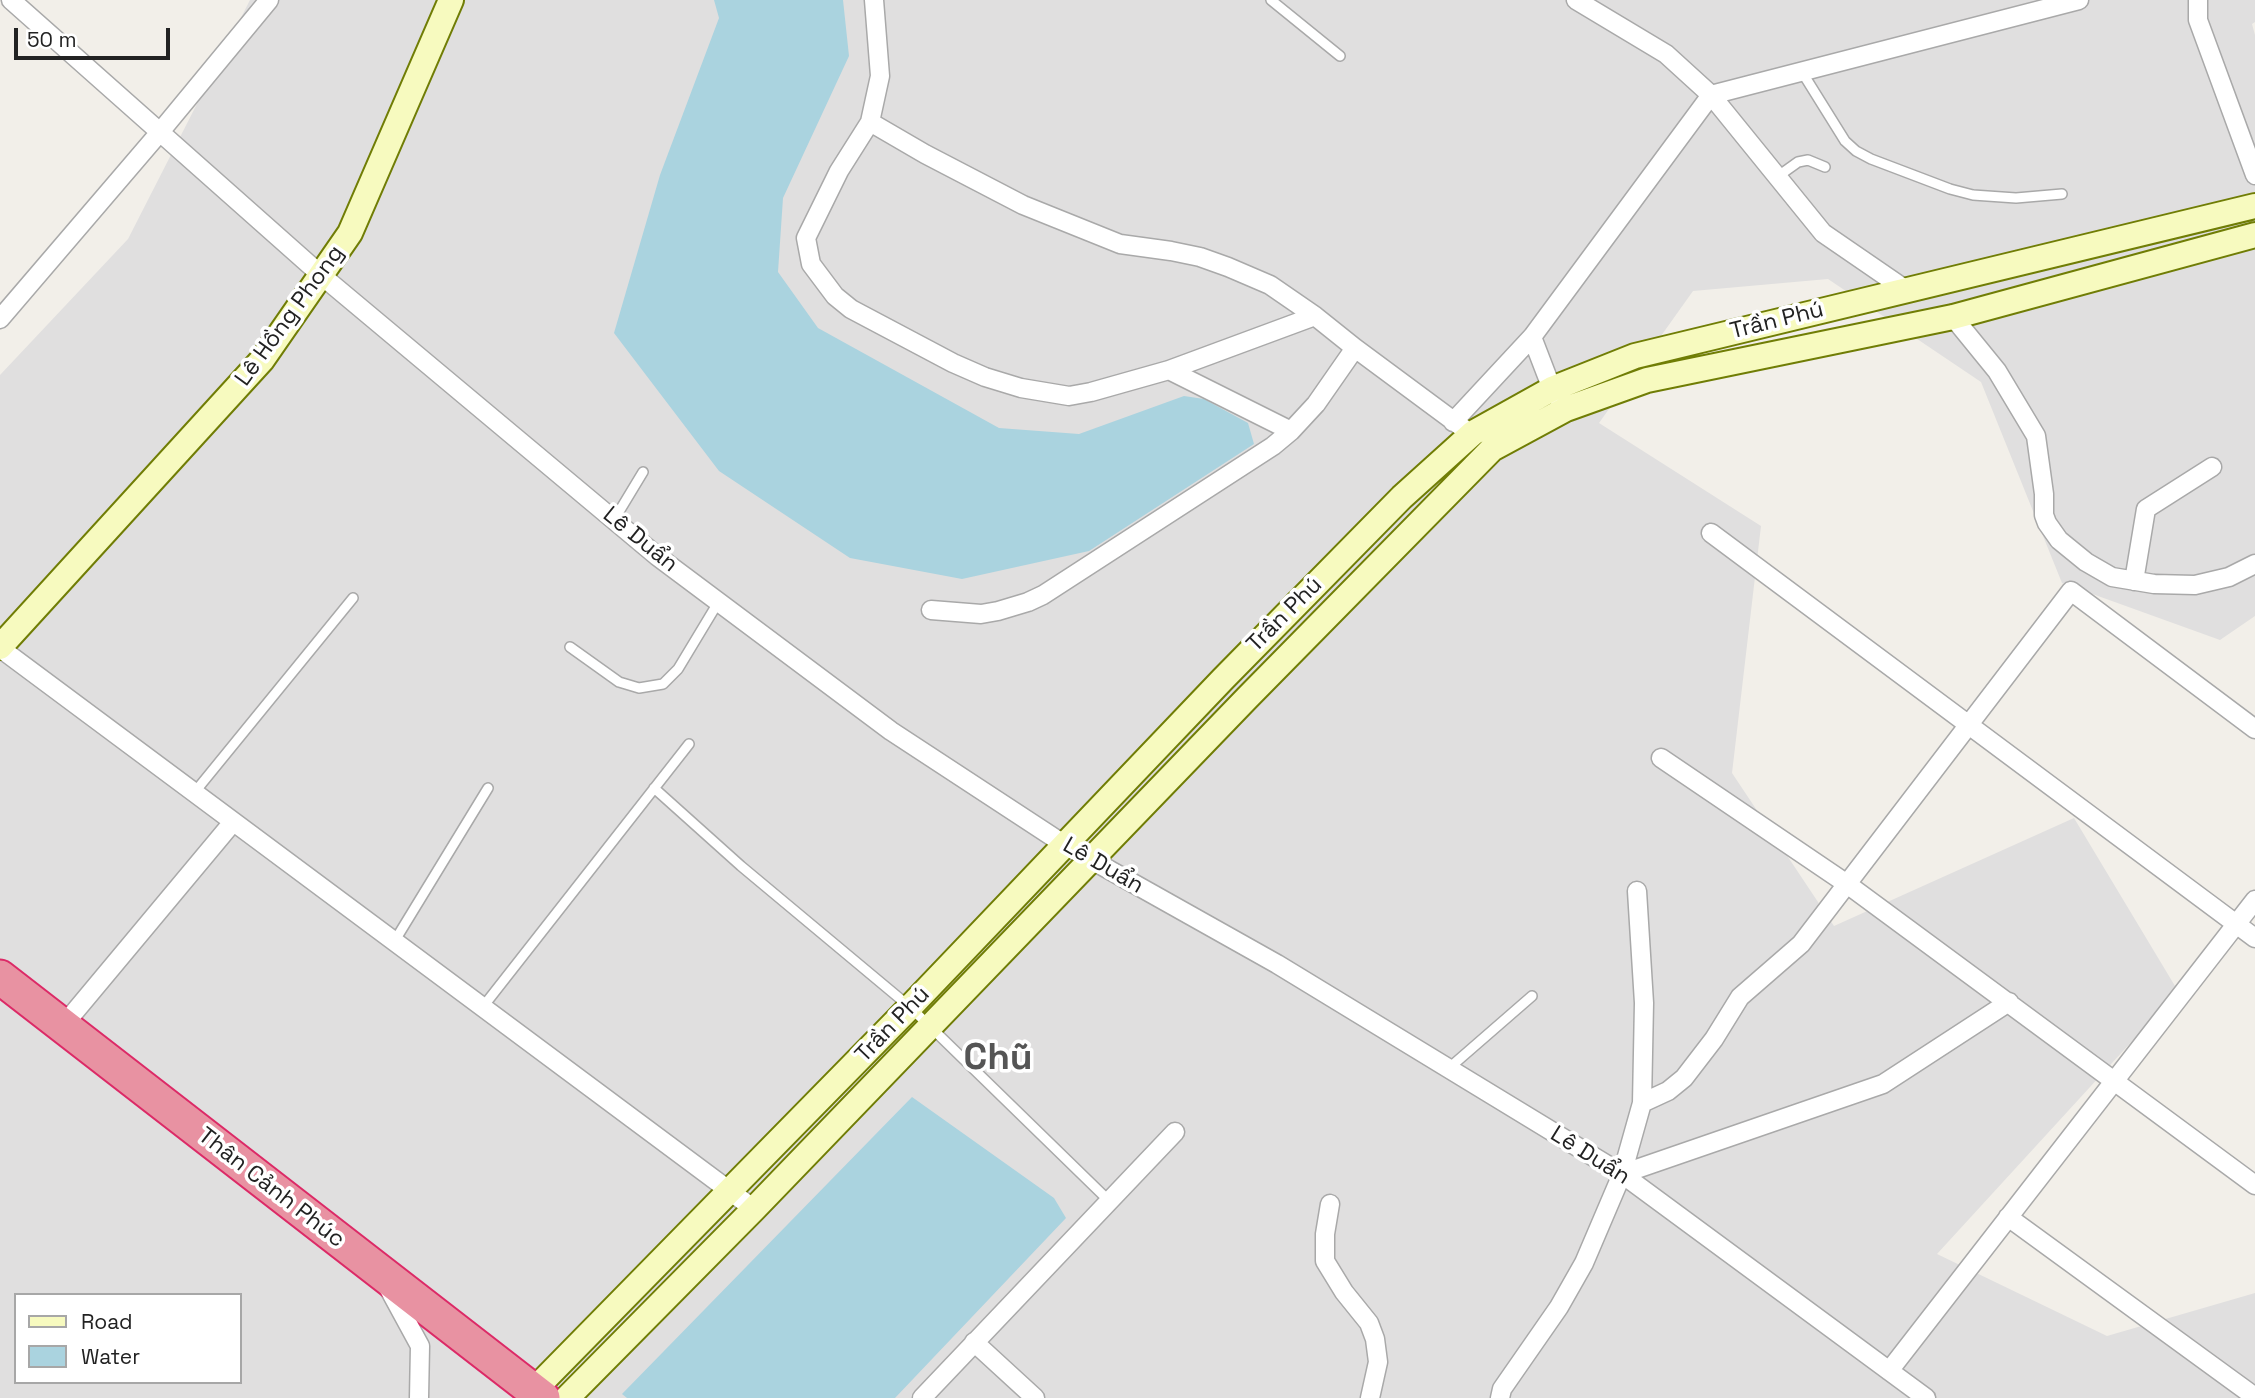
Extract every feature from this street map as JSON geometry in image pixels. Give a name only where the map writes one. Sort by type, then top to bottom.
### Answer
[{"type":"highway","name":"Thân Cảnh Phúc","points":[[0,977],[535,1396]]},
{"type":"main road","name":"Lê Hồng Phong","points":[[0,647],[262,360],[350,233],[451,0]]},
{"type":"main road","name":"Trần Phú","points":[[535,1396],[1223,679],[1393,507],[1473,435],[1552,388],[1635,356],[2255,206]]},
{"type":"main road","name":"Trần Phú","points":[[567,1398],[1091,860],[1473,435],[1566,409],[1647,380],[1952,317],[2255,235]]},
{"type":"street","name":"Lê Duẩn","points":[[11,0],[321,275],[657,556],[891,731],[1065,845],[1277,964],[1622,1174],[1926,1398]]},
{"type":"street","points":[[0,319],[269,0]]},
{"type":"street","points":[[874,0],[880,76],[870,122],[839,171],[806,238],[811,264],[835,296],[850,309],[985,377],[1021,388],[1069,396],[1169,370],[1315,316]]},
{"type":"street","points":[[1576,0],[1666,54],[1711,95],[1823,233],[1906,290]]},
{"type":"street","points":[[1711,95],[2079,0]]},
{"type":"street","points":[[2198,0],[2198,20],[2255,175]]},
{"type":"street","name":"Trần Phú","points":[[1473,435],[1532,337],[1711,95]]},
{"type":"street","points":[[870,122],[1023,205],[1120,244],[1171,251],[1228,267],[1270,285],[1473,435]]},
{"type":"street","points":[[1952,317],[1997,371],[2036,436],[2044,494],[2044,515],[2059,540],[2086,562],[2112,577],[2154,584],[2195,585],[2229,577],[2255,564]]},
{"type":"street","points":[[1532,337],[1552,388],[1566,409]]},
{"type":"street","points":[[931,610],[981,614],[1028,603],[1272,446],[1291,431],[1316,404],[1355,348]]},
{"type":"street","points":[[1169,370],[1291,431]]},
{"type":"street","points":[[2134,581],[2146,509],[2212,467]]},
{"type":"street","points":[[1711,534],[2255,939]]},
{"type":"street","points":[[1642,1103],[1668,1091],[1684,1079],[1714,1039],[1740,997],[1801,944],[2071,591],[2255,729]]},
{"type":"street","points":[[0,647],[754,1209]]},
{"type":"street","points":[[1661,758],[1847,884],[2255,1185]]},
{"type":"street","points":[[62,1027],[233,822]]},
{"type":"street","points":[[1500,1398],[1502,1389],[1559,1307],[1584,1263],[1622,1174],[1642,1103],[1644,1003],[1637,891]]},
{"type":"street","points":[[1889,1371],[2255,900]]},
{"type":"street","points":[[1622,1174],[1884,1084],[2009,1002]]},
{"type":"street","points":[[922,1398],[1175,1132]]},
{"type":"street","points":[[1330,1204],[1325,1234],[1325,1261],[1344,1292],[1369,1323],[1375,1339],[1378,1362],[1370,1398]]},
{"type":"street","points":[[2008,1217],[2255,1397]]},
{"type":"street","points":[[381,1273],[420,1346],[419,1398]]},
{"type":"street","points":[[974,1342],[1035,1398]]},
{"type":"lane","points":[[1271,0],[1340,57]]},
{"type":"lane","points":[[1802,72],[1845,141],[1871,159],[1973,195],[2016,198],[2062,194]]},
{"type":"lane","points":[[1777,177],[1798,162],[1808,160],[1825,167]]},
{"type":"lane","points":[[614,520],[643,472]]},
{"type":"lane","points":[[194,793],[353,598]]},
{"type":"lane","points":[[570,647],[620,682],[639,688],[663,684],[678,668],[719,601]]},
{"type":"lane","points":[[482,1008],[689,744]]},
{"type":"lane","points":[[394,942],[488,788]]},
{"type":"lane","points":[[654,788],[741,866],[911,1007],[1103,1195]]},
{"type":"lane","points":[[1448,1069],[1532,996]]},
{"type":"shaded area","points":[[250,0],[2255,0],[2255,22],[2252,24],[2255,35],[2255,616],[2220,640],[2062,583],[1981,382],[1828,279],[1693,291],[1599,423],[1761,526],[1732,773],[1834,926],[2074,818],[2178,991],[1937,1254],[2107,1336],[2255,1293],[2255,1398],[0,1398],[0,375],[128,239]]},
{"type":"water","points":[[714,0],[843,0],[849,56],[783,198],[778,272],[818,328],[999,428],[1079,434],[1184,396],[1204,399],[1248,423],[1254,444],[1089,551],[962,579],[850,558],[719,471],[614,333],[660,175],[719,18]]},
{"type":"water","points":[[912,1097],[1054,1198],[1066,1218],[895,1398],[627,1398],[622,1394]]},
{"type":"district","name":"Chũ","points":[[998,1059]]}]
